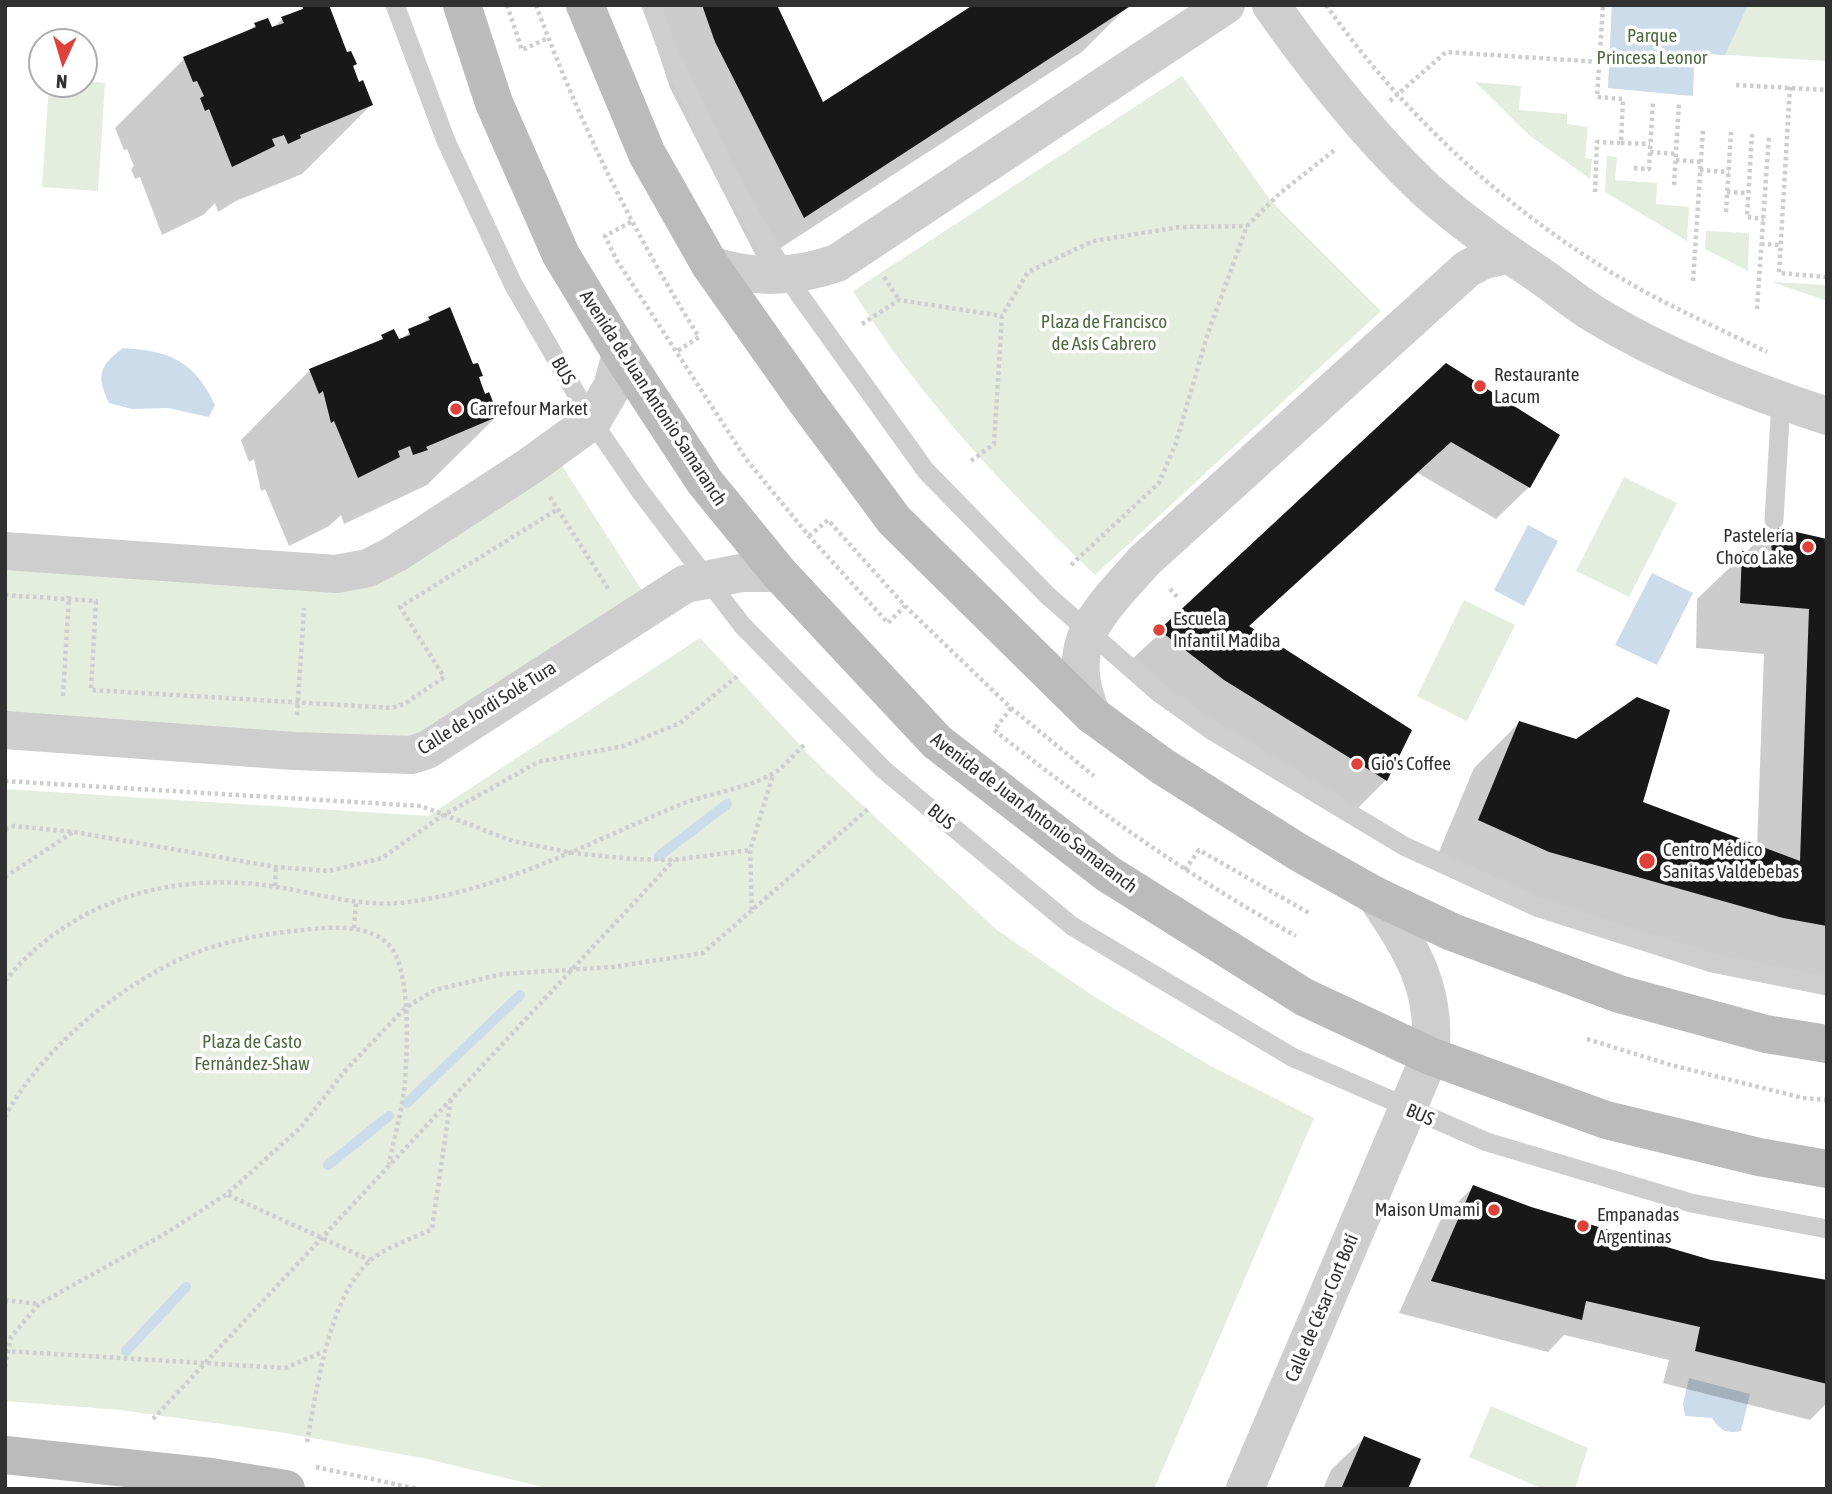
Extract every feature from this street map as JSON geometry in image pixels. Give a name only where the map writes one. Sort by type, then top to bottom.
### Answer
[{"type":"street","name":"Avenida de Juan Antonio Samaranch","points":[[462,5],[494,103],[561,255],[621,354],[704,481],[779,573],[937,742],[1108,874],[1304,997],[1430,1056],[1605,1120],[1759,1157],[1827,1169]]},
{"type":"street","points":[[585,5],[647,154],[710,265],[894,520],[1093,715],[1162,766],[1298,852],[1376,896],[1452,932],[1619,993],[1766,1034],[1827,1044]]},
{"type":"street","points":[[710,265],[752,276],[787,275],[836,263],[865,247],[1226,5]]},
{"type":"street","points":[[1271,5],[1311,61],[1364,125],[1425,188],[1508,255],[1594,313],[1633,335],[1718,376],[1827,416]]},
{"type":"street","points":[[1093,715],[1082,691],[1078,669],[1089,631],[1108,602],[1144,561],[1467,269],[1484,260],[1508,255]]},
{"type":"street","points":[[5,551],[336,574],[368,568],[395,554],[530,466],[592,421],[612,387],[621,354]]},
{"type":"street","name":"Calle de Jordi Solé Tura","points":[[5,730],[308,752],[411,755],[427,750],[685,584],[741,573],[779,573]]},
{"type":"street","name":"Calle de César Cort Botí","points":[[1245,1489],[1430,1056],[1432,1016],[1420,967],[1376,896]]},
{"type":"street","points":[[5,1455],[199,1475],[286,1489]]},
{"type":"lane","name":"BUS","points":[[395,5],[446,141],[513,284],[592,421],[639,491],[742,625],[884,770],[1072,926],[1292,1058],[1407,1110],[1487,1142],[1646,1192],[1827,1229]]},
{"type":"lane","points":[[651,5],[667,48],[726,173],[787,275],[926,471],[1046,595],[1159,693],[1211,730],[1404,846],[1539,908],[1712,963],[1827,986]]},
{"type":"lane","points":[[1774,520],[1781,401]]},
{"type":"path","points":[[507,5],[522,50],[548,38]]},
{"type":"path","points":[[536,5],[591,142],[631,222],[699,337],[676,352]]},
{"type":"path","points":[[1326,5],[1397,95],[1497,190],[1583,254],[1690,315],[1779,357]]},
{"type":"path","points":[[1602,5],[1597,97],[1623,99],[1621,143]]},
{"type":"path","points":[[1070,565],[1158,483],[1177,443],[1207,336],[1247,226],[1279,194],[1364,125],[1446,52],[1600,62]]},
{"type":"path","points":[[1736,85],[1827,90]]},
{"type":"path","points":[[1790,88],[1779,274],[1827,277]]},
{"type":"path","points":[[1634,168],[1649,169],[1653,101]]},
{"type":"path","points":[[1674,185],[1679,103]]},
{"type":"path","points":[[1693,281],[1703,130]]},
{"type":"path","points":[[1726,212],[1731,132]]},
{"type":"path","points":[[1752,134],[1747,217],[1764,219]]},
{"type":"path","points":[[1757,309],[1769,135]]},
{"type":"path","points":[[1595,192],[1597,142],[1650,144]]},
{"type":"path","points":[[1650,152],[1701,162]]},
{"type":"path","points":[[1700,170],[1728,172]]},
{"type":"path","points":[[1727,192],[1748,193]]},
{"type":"path","points":[[631,222],[605,236],[615,259],[746,459],[809,536],[888,623],[905,606]]},
{"type":"path","points":[[971,461],[994,444],[1002,316],[1028,272],[1093,241],[1179,227],[1247,226]]},
{"type":"path","points":[[1761,244],[1781,245]]},
{"type":"path","points":[[882,272],[899,300]]},
{"type":"path","points":[[862,324],[899,300],[1002,316]]},
{"type":"path","points":[[544,487],[613,597]]},
{"type":"path","points":[[5,595],[96,601],[91,690],[392,708],[406,703],[444,677],[400,607],[558,509]]},
{"type":"path","points":[[809,536],[828,520],[905,606],[1011,708],[1094,776]]},
{"type":"path","points":[[62,704],[69,590]]},
{"type":"path","points":[[297,722],[304,600]]},
{"type":"path","points":[[5,829],[14,826],[74,832],[276,867],[329,871],[382,859],[442,816],[538,762],[625,746],[680,723],[740,674]]},
{"type":"path","points":[[1011,708],[994,730],[1078,796],[1215,891],[1296,936]]},
{"type":"path","points":[[5,981],[22,961],[73,921],[137,892],[207,880],[275,886],[356,903],[406,903],[486,886],[573,853],[679,805],[773,774],[804,746]]},
{"type":"path","points":[[752,910],[750,850],[773,774]]},
{"type":"path","points":[[5,780],[421,806],[513,841],[573,853],[674,860],[750,850]]},
{"type":"path","points":[[5,1367],[11,1337],[39,1304],[163,1236],[227,1194],[301,1126],[344,1072],[405,1008],[435,990],[502,974],[613,967],[703,953],[868,809]]},
{"type":"path","points":[[5,877],[74,832]]},
{"type":"path","points":[[1185,870],[1199,850],[1309,913]]},
{"type":"path","points":[[153,1419],[674,860]]},
{"type":"path","points":[[275,886],[276,867]]},
{"type":"path","points":[[354,928],[356,903]]},
{"type":"path","points":[[5,1116],[13,1102],[57,1048],[131,987],[195,953],[266,934],[320,928],[354,928],[387,942],[403,971],[405,1082],[388,1165]]},
{"type":"path","points":[[1587,1039],[1671,1065],[1803,1098],[1827,1100]]},
{"type":"path","points":[[307,1442],[323,1352],[348,1291],[370,1260],[432,1229],[451,1097]]},
{"type":"path","points":[[227,1194],[319,1239],[370,1260]]},
{"type":"path","points":[[5,1300],[39,1304]]},
{"type":"path","points":[[7,1351],[285,1368],[323,1352]]},
{"type":"green space","name":"Parque Princesa Leonor","points":[[1612,5],[1827,5],[1827,61],[1694,53],[1693,96],[1608,88]]},
{"type":"green space","name":"Plaza de Francisco de Asís Cabrero","points":[[1182,76],[1271,201],[1381,311],[1095,575],[996,475],[935,405],[853,291]]},
{"type":"green space","points":[[98,82],[105,83],[98,191],[42,187],[48,98],[98,98]]},
{"type":"green space","points":[[1475,82],[1521,86],[1519,110],[1567,114],[1567,124],[1588,127],[1585,158],[1592,159],[1590,179],[1529,135]]},
{"type":"green space","points":[[1607,156],[1617,157],[1615,180],[1657,183],[1656,204],[1689,207],[1687,241],[1605,192]]},
{"type":"green space","points":[[1706,231],[1749,233],[1748,271],[1705,249]]},
{"type":"green space","points":[[1772,282],[1827,285],[1827,301]]},
{"type":"green space","points":[[559,461],[643,592],[427,732],[396,743],[5,720],[5,564],[337,585]]},
{"type":"green space","points":[[1624,477],[1677,503],[1629,597],[1576,571]]},
{"type":"green space","points":[[1464,600],[1515,625],[1467,721],[1417,696]]},
{"type":"green space","name":"Plaza de Casto Fernández-Shaw","points":[[700,638],[817,763],[997,930],[1093,996],[1209,1065],[1314,1118],[1154,1489],[551,1489],[427,1459],[279,1432],[120,1410],[5,1401],[5,789],[428,816]]},
{"type":"green space","points":[[1491,1406],[1588,1448],[1575,1489],[1543,1489],[1469,1457]]},
{"type":"water","name":"Parque Princesa Leonor","points":[[1612,5],[1748,5],[1725,55],[1694,53],[1693,96],[1608,88]]},
{"type":"water","points":[[123,348],[155,352],[189,368],[199,378],[215,405],[209,417],[168,408],[132,409],[109,403],[102,385],[102,372],[109,360]]},
{"type":"water","points":[[1528,525],[1558,541],[1524,606],[1494,590]]},
{"type":"water","points":[[1652,573],[1693,593],[1657,665],[1615,645]]},
{"type":"water","points":[[1689,1378],[1750,1394],[1741,1431],[1724,1430],[1712,1418],[1685,1416],[1683,1404]]},
{"type":"building","points":[[302,5],[329,5],[347,52],[351,51],[357,64],[353,66],[359,82],[363,80],[373,105],[300,135],[301,138],[288,144],[284,135],[272,139],[275,146],[232,167],[209,109],[205,111],[200,98],[204,96],[197,81],[193,82],[183,57],[256,27],[254,23],[268,18],[272,27],[284,23],[281,17],[303,9]]},
{"type":"building","points":[[702,5],[777,5],[823,102],[973,5],[1132,5],[804,218],[715,42]]},
{"type":"building","points":[[450,307],[473,364],[478,363],[483,376],[479,377],[485,394],[489,392],[499,416],[426,447],[428,450],[413,455],[410,446],[398,451],[400,457],[358,478],[334,421],[331,423],[323,391],[319,394],[309,369],[383,339],[381,335],[394,329],[399,339],[410,335],[408,329],[430,320],[428,317]]},
{"type":"building","points":[[1446,363],[1560,435],[1530,488],[1451,442],[1249,626],[1412,730],[1387,781],[1224,680],[1159,630]]},
{"type":"building","points":[[1770,526],[1827,539],[1827,926],[1783,918],[1549,852],[1478,820],[1519,721],[1576,739],[1637,697],[1670,710],[1643,802],[1800,861],[1809,609],[1740,603],[1742,551],[1772,554]]},
{"type":"building","points":[[1473,1185],[1531,1207],[1711,1260],[1827,1280],[1827,1384],[1695,1351],[1700,1327],[1586,1301],[1582,1320],[1431,1281]]},
{"type":"building","points":[[1364,1436],[1421,1459],[1408,1489],[1341,1489]]},
{"type":"waterway","points":[[659,856],[727,804]]},
{"type":"waterway","points":[[407,1103],[520,995]]},
{"type":"waterway","points":[[328,1165],[389,1116]]},
{"type":"waterway","points":[[126,1351],[186,1287]]},
{"type":"place","name":"Restaurante Lacum","points":[[1480,386]]},
{"type":"place","name":"Carrefour Market","points":[[456,409]]},
{"type":"place","name":"Pastelería Choco Lake","points":[[1808,547]]},
{"type":"place","name":"Escuela Infantil Madiba","points":[[1159,630]]},
{"type":"place","name":"Gio's Coffee","points":[[1357,764]]},
{"type":"place","name":"Centro Médico Sanitas Valdebebas","points":[[1647,861]]},
{"type":"place","name":"Maison Umami","points":[[1494,1210]]},
{"type":"place","name":"Empanadas Argentinas","points":[[1583,1226]]}]
